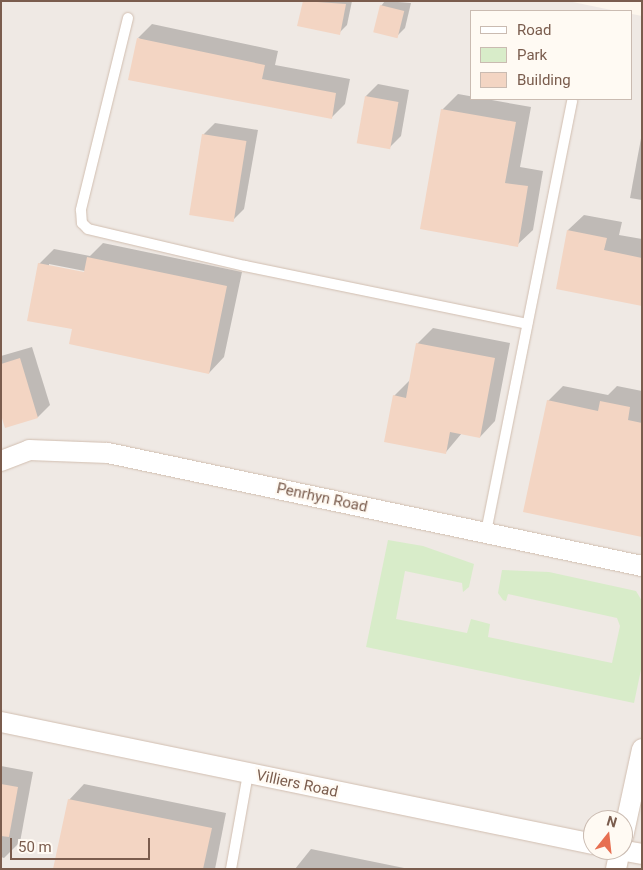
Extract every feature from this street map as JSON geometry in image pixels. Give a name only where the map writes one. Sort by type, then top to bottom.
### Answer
[{"type":"street","name":"Penrhyn Road","points":[[1,461],[29,450],[108,453],[642,566]]},
{"type":"street","name":"Villiers Road","points":[[1,722],[583,842]]},
{"type":"street","points":[[629,810],[642,749]]},
{"type":"lane","points":[[128,18],[81,210],[82,223],[88,229],[245,266],[527,324]]},
{"type":"lane","points":[[486,532],[572,100]]},
{"type":"lane","points":[[231,869],[248,774]]},
{"type":"shaded area","points":[[1,1],[568,1],[611,10],[470,10],[470,100],[633,100],[633,14],[642,16],[642,869],[1,869]]},
{"type":"green space","points":[[388,540],[423,546],[474,564],[469,587],[463,592],[462,583],[405,571],[396,619],[467,633],[471,619],[490,624],[488,637],[612,663],[620,626],[617,618],[508,594],[506,601],[503,600],[498,593],[502,570],[549,572],[636,591],[642,601],[642,665],[634,703],[366,647]]},
{"type":"building","points":[[303,1],[346,4],[340,35],[297,26]]},
{"type":"building","points":[[380,5],[404,11],[397,38],[373,32]]},
{"type":"building","points":[[137,38],[265,65],[262,79],[336,93],[332,119],[128,80]]},
{"type":"building","points":[[365,96],[398,102],[390,149],[357,143]]},
{"type":"building","points":[[441,109],[516,122],[505,183],[528,186],[518,247],[420,229]]},
{"type":"building","points":[[202,134],[246,141],[234,222],[189,215]]},
{"type":"building","points":[[567,230],[607,238],[604,250],[642,258],[642,306],[556,289]]},
{"type":"building","points":[[87,257],[227,286],[209,374],[69,344],[72,329],[27,321],[38,263],[84,272]]},
{"type":"building","points":[[416,343],[495,358],[480,438],[450,432],[446,454],[384,442],[393,395],[406,398]]},
{"type":"building","points":[[20,358],[38,418],[5,428],[1,415],[1,364]]},
{"type":"building","points":[[547,400],[598,411],[600,401],[630,407],[628,420],[642,423],[642,537],[523,512]]},
{"type":"building","points":[[1,784],[18,787],[9,837],[1,836]]},
{"type":"building","points":[[68,799],[212,828],[203,869],[53,869]]}]
